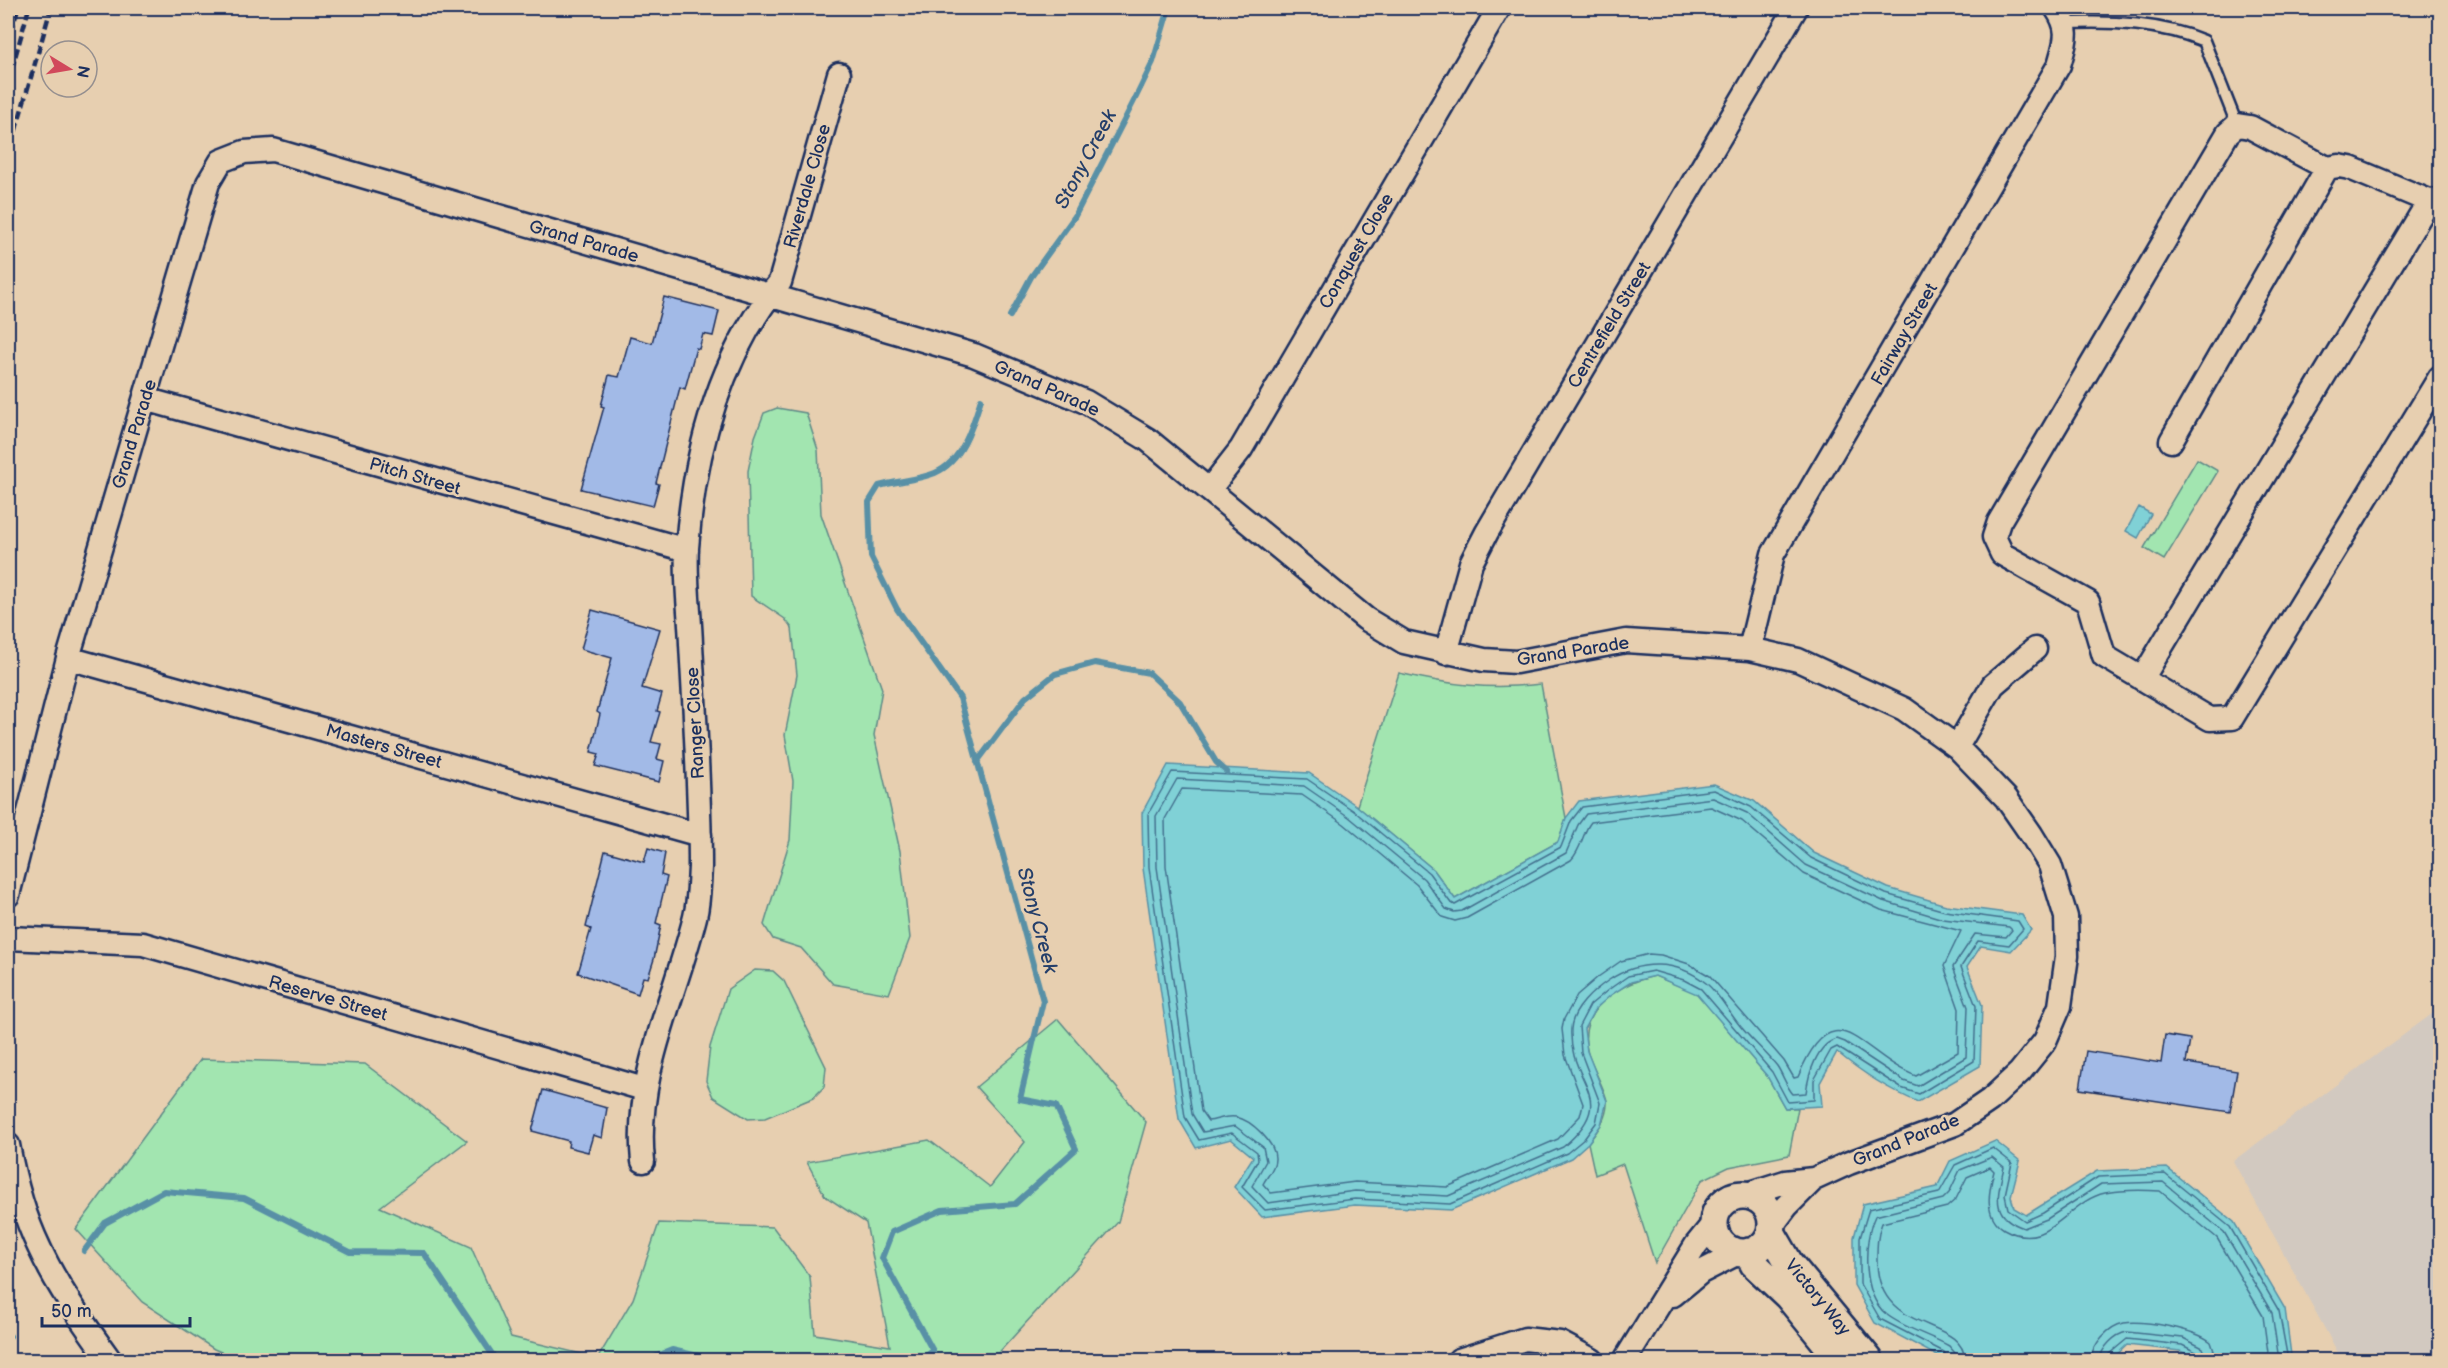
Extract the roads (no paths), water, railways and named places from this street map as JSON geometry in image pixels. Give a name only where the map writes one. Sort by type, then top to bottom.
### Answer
[{"type":"street","name":"Conquest Close","points":[[1209,490],[1241,449],[1499,8]]},
{"type":"street","name":"Centrefield Street","points":[[1446,653],[1471,563],[1487,532],[1796,8]]},
{"type":"street","name":"Fairway Street","points":[[1750,649],[1773,554],[2060,65],[2066,39],[2061,15]]},
{"type":"street","name":"Riverdale Close","points":[[770,294],[780,282],[839,74]]},
{"type":"street","points":[[2142,679],[2435,201],[2350,168],[2339,166],[2327,168],[2250,126],[2237,125],[2228,133],[1999,522],[1994,537],[2002,554],[2088,602],[2104,656],[2142,679],[2210,719],[2232,718],[2440,377]]},
{"type":"street","name":"Grand Parade","points":[[8,896],[68,658],[208,183],[221,161],[244,152],[273,150],[974,355],[1086,402],[1147,439],[1366,619],[1404,642],[1484,660],[1516,662],[1626,641],[1750,649],[1798,660],[1904,709],[1957,747],[2006,798],[2050,865],[2066,917],[2067,957],[2060,1006],[2045,1041],[2020,1072],[1990,1100],[1955,1124],[1849,1163],[1814,1179],[1785,1182],[1747,1194]]},
{"type":"street","points":[[2171,441],[2327,168]]},
{"type":"street","name":"Ranger Close","points":[[643,1161],[640,1132],[644,1089],[696,915],[700,835],[687,550],[695,482],[720,383],[758,308],[770,294]]},
{"type":"street","name":"Pitch Street","points":[[145,399],[687,550]]},
{"type":"street","points":[[1957,747],[1992,685],[2035,649]]},
{"type":"street","name":"Masters Street","points":[[68,658],[700,835]]},
{"type":"street","name":"Reserve Street","points":[[8,938],[142,944],[644,1089]]},
{"type":"street","points":[[8,1145],[12,1166],[39,1247],[87,1327],[110,1360]]},
{"type":"street","name":"Grand Parade","points":[[1772,1229],[1787,1206],[1814,1179]]},
{"type":"street","points":[[1625,1360],[1696,1245],[1713,1224],[1720,1205],[1727,1198],[1747,1194],[1765,1204],[1772,1229],[1766,1242],[1701,1272],[1660,1305]]},
{"type":"street","points":[[1713,1224],[1721,1243],[1743,1253]]},
{"type":"street","name":"Victory Way","points":[[1772,1229],[1789,1263],[1869,1360]]},
{"type":"street","name":"Victory Way","points":[[1743,1253],[1788,1296],[1840,1360]]},
{"type":"street","points":[[1459,1360],[1526,1339],[1560,1342],[1592,1360]]},
{"type":"lane","points":[[2061,15],[2181,31],[2204,41],[2237,125]]},
{"type":"water","points":[[2139,507],[2151,514],[2138,538],[2126,531]]},
{"type":"water","points":[[1168,765],[1309,773],[1357,806],[1434,870],[1455,899],[1558,842],[1566,818],[1579,801],[1714,784],[1754,801],[1814,853],[1888,888],[1946,905],[2022,915],[2031,930],[2011,951],[1981,946],[1967,967],[1982,1005],[1980,1066],[1918,1102],[1876,1080],[1837,1052],[1820,1083],[1822,1106],[1785,1108],[1767,1076],[1697,994],[1655,976],[1631,982],[1611,995],[1595,1009],[1584,1029],[1587,1051],[1607,1101],[1601,1125],[1588,1143],[1571,1158],[1451,1210],[1355,1205],[1262,1217],[1234,1187],[1253,1157],[1231,1139],[1196,1148],[1179,1119],[1143,868],[1142,813]]},
{"type":"water","points":[[1995,1141],[2020,1161],[2011,1196],[2014,1208],[2026,1215],[2097,1171],[2167,1168],[2234,1222],[2285,1309],[2291,1355],[2296,1360],[2200,1360],[2180,1351],[2127,1345],[2111,1360],[1945,1360],[1875,1323],[1854,1285],[1854,1237],[1863,1204],[1937,1187],[1950,1161]]},
{"type":"waterway","name":"Stony Creek","points":[[1010,316],[1031,277],[1075,216],[1153,62],[1169,8]]},
{"type":"waterway","name":"Stony Creek","points":[[921,1360],[933,1351],[882,1258],[892,1232],[942,1210],[1015,1204],[1076,1149],[1056,1106],[1020,1099],[1043,1001],[960,698],[897,609],[871,557],[869,502],[879,486],[915,479],[935,473],[945,467],[953,460],[966,441],[981,399]]},
{"type":"waterway","points":[[977,762],[1025,698],[1055,674],[1095,663],[1149,673],[1180,702],[1216,762],[1227,772]]},
{"type":"waterway","name":"Stony Creek","points":[[84,1251],[105,1223],[164,1191],[244,1198],[350,1252],[424,1253],[496,1360]]},
{"type":"waterway","name":"Stony Creek","points":[[647,1360],[672,1350],[716,1360]]},
{"type":"railway","points":[[8,45],[18,8]]},
{"type":"railway","points":[[8,82],[29,8]]},
{"type":"railway","points":[[8,157],[51,8]]}]
